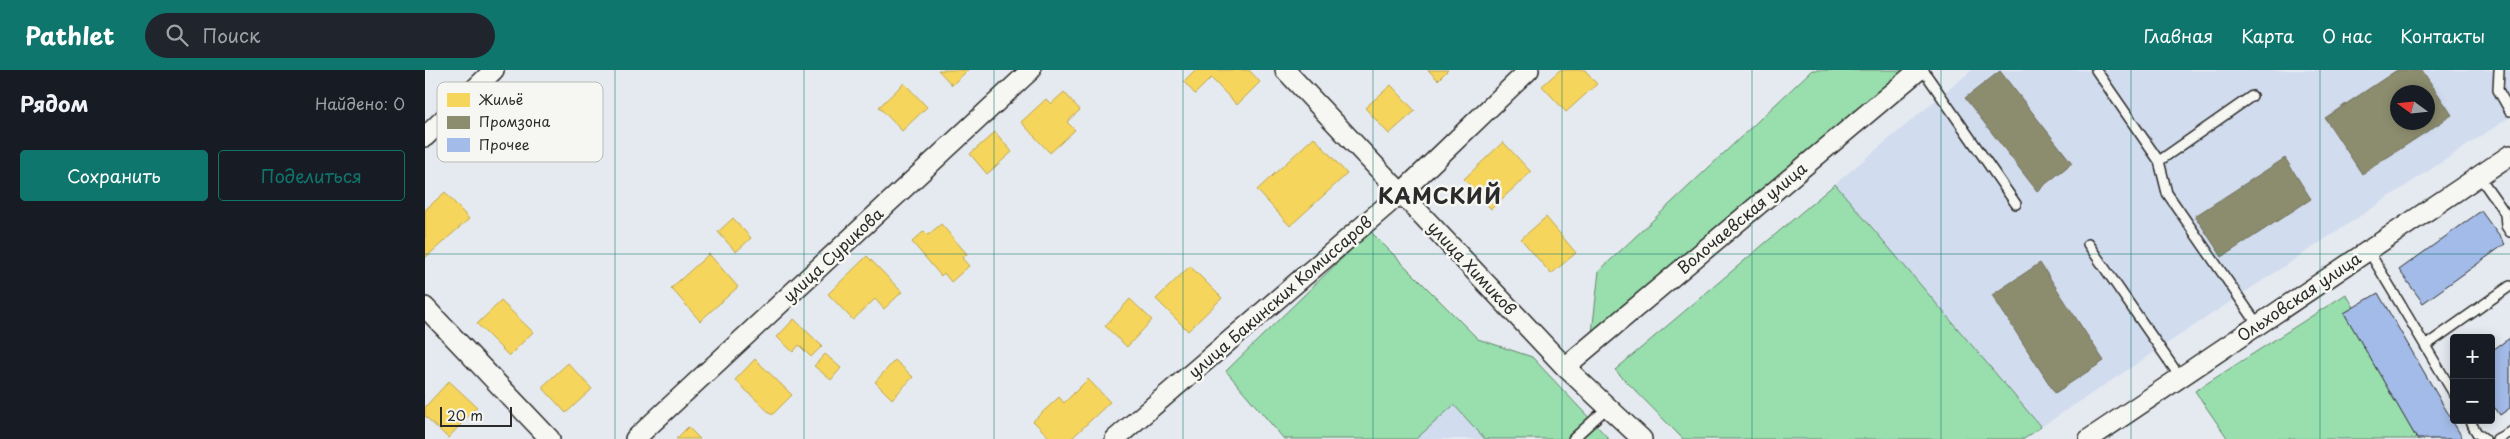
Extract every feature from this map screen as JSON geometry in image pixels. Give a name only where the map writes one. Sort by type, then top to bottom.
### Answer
[{"type":"street","points":[[482,82],[494,70]]},
{"type":"street","name":"улица Сурикова","points":[[635,439],[1031,70]]},
{"type":"street","name":"улица Химиков","points":[[1285,70],[1565,367],[1643,439]]},
{"type":"street","name":"улица Бакинских Комиссаров","points":[[1115,439],[1401,193],[1529,70]]},
{"type":"street","name":"Волочаевская улица","points":[[1565,367],[1919,70]]},
{"type":"street","points":[[425,137],[437,125]]},
{"type":"street","name":"Ольховская улица","points":[[2089,439],[2510,155]]},
{"type":"street","points":[[425,308],[550,439]]},
{"type":"lane","points":[[1923,70],[2016,204]]},
{"type":"lane","points":[[2095,70],[2159,161],[2167,194],[2259,324]]},
{"type":"lane","points":[[2499,70],[2498,90],[2510,111]]},
{"type":"lane","points":[[2159,161],[2252,96]]},
{"type":"lane","points":[[2479,176],[2505,213],[2506,226],[2510,232]]},
{"type":"lane","points":[[2088,244],[2181,377]]},
{"type":"lane","points":[[2368,250],[2450,387]]},
{"type":"lane","points":[[2425,346],[2510,286]]},
{"type":"lane","points":[[1573,439],[1608,407]]},
{"type":"lane","points":[[2471,424],[2477,433],[2485,439]]},
{"type":"lane","points":[[2497,439],[2510,432]]},
{"type":"shaded area","points":[[1972,70],[2510,70],[2510,117],[2041,427],[1835,184]]},
{"type":"shaded area","points":[[1454,405],[1485,439],[1416,439]]},
{"type":"green space","points":[[1812,70],[1906,70],[1592,333],[1599,271]]},
{"type":"green space","points":[[1835,184],[2041,427],[2024,439],[1683,439],[1615,370]]},
{"type":"green space","points":[[1370,231],[1478,339],[1532,357],[1609,439],[1485,439],[1454,405],[1416,439],[1284,439],[1226,371]]},
{"type":"green space","points":[[2346,294],[2433,439],[2228,439],[2195,391]]},
{"type":"building: Жильё","points":[[938,70],[968,70],[952,85]]},
{"type":"building: Жильё","points":[[1196,70],[1249,70],[1260,82],[1237,105],[1211,78],[1195,94],[1184,82]]},
{"type":"building: Жильё","points":[[1428,70],[1448,70],[1438,80]]},
{"type":"building: Жильё","points":[[1560,70],[1585,70],[1597,84],[1566,112],[1542,86]]},
{"type":"building: Жильё","points":[[904,83],[927,107],[902,131],[879,107]]},
{"type":"building: Жильё","points":[[1391,85],[1415,111],[1389,134],[1365,108]]},
{"type":"building: Жильё","points":[[1064,92],[1080,110],[1067,122],[1075,130],[1050,153],[1021,122],[1046,99],[1051,104]]},
{"type":"building: Жильё","points":[[995,132],[1012,152],[987,174],[970,154]]},
{"type":"building: Жильё","points":[[1314,137],[1347,174],[1290,226],[1257,190]]},
{"type":"building: Жильё","points":[[1503,142],[1531,172],[1491,209],[1464,179]]},
{"type":"building: Жильё","points":[[445,192],[469,219],[425,258],[425,210]]},
{"type":"building: Жильё","points":[[1546,217],[1576,253],[1551,274],[1521,239]]},
{"type":"building: Жильё","points":[[733,218],[751,238],[736,252],[718,232]]},
{"type":"building: Жильё","points":[[941,224],[967,254],[962,258],[969,266],[951,282],[944,273],[941,276],[912,242],[924,231],[928,235]]},
{"type":"building: Жильё","points":[[709,254],[738,287],[700,321],[671,288]]},
{"type":"building: Жильё","points":[[867,256],[902,292],[884,309],[875,299],[853,320],[828,294]]},
{"type":"building: Жильё","points":[[1190,266],[1222,298],[1188,331],[1156,299]]},
{"type":"building: Жильё","points":[[1130,299],[1152,320],[1127,347],[1105,326]]},
{"type":"building: Жильё","points":[[501,301],[533,332],[509,356],[477,324]]},
{"type":"building: Жильё","points":[[794,319],[822,346],[811,357],[799,345],[793,352],[777,337]]},
{"type":"building: Жильё","points":[[825,354],[841,368],[831,380],[814,366]]},
{"type":"building: Жильё","points":[[755,359],[792,395],[772,415],[735,380]]},
{"type":"building: Жильё","points":[[895,360],[913,377],[892,399],[875,382]]},
{"type":"building: Жильё","points":[[568,363],[592,389],[566,413],[542,387]]},
{"type":"building: Жильё","points":[[1088,379],[1110,402],[1071,439],[1051,439],[1033,421],[1059,397],[1064,403]]},
{"type":"building: Жильё","points":[[449,381],[477,407],[448,438],[425,416],[425,407]]},
{"type":"building: Жильё","points":[[688,427],[700,439],[676,439]]},
{"type":"building: Промзона","points":[[2397,70],[2422,70],[2432,85],[2390,85],[2390,130],[2429,130],[2362,174],[2325,118]]},
{"type":"building: Промзона","points":[[2000,71],[2072,163],[2037,191],[1965,98]]},
{"type":"building: Промзона","points":[[2435,90],[2452,115],[2435,126]]},
{"type":"building: Промзона","points":[[2285,158],[2311,199],[2222,257],[2195,216]]},
{"type":"building: Промзона","points":[[2040,263],[2104,361],[2055,393],[1992,295]]},
{"type":"building: Прочее","points":[[2481,211],[2505,244],[2423,303],[2399,270]]},
{"type":"building: Прочее","points":[[2378,293],[2450,417],[2450,424],[2454,424],[2463,439],[2417,439],[2344,313]]},
{"type":"building: Прочее","points":[[2510,338],[2510,408],[2500,415],[2495,408],[2495,348]]},
{"type":"district","name":"КАМСКИЙ","points":[[1440,197]]}]
